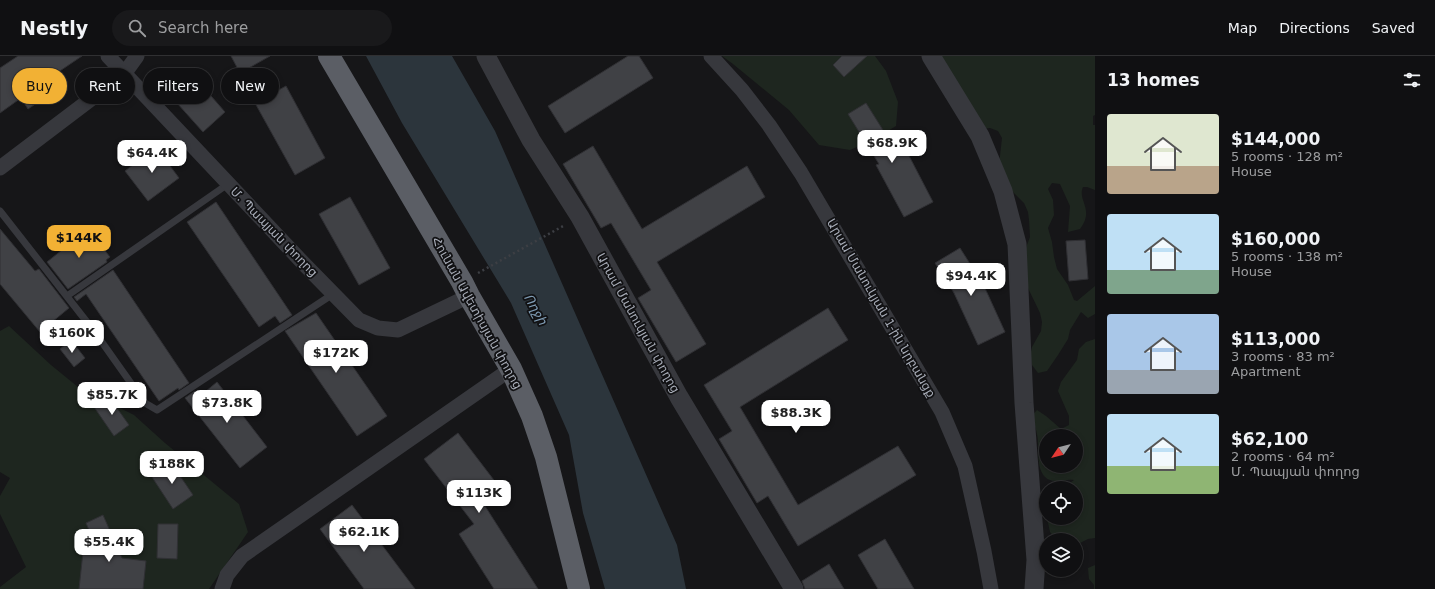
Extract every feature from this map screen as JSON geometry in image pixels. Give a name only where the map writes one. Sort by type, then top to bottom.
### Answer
[{"type":"highway","name":"Հունան Ավետիսյան փողոց","points":[[329,56],[462,282],[511,369],[532,416],[546,457],[579,589]]},
{"type":"street","name":"Մ․ Պապյան փողոց","points":[[108,56],[119,68]]},
{"type":"street","points":[[129,68],[138,56]]},
{"type":"street","name":"Արամ Մանուկյան փողոց","points":[[486,56],[531,140],[580,217],[679,397],[794,589]]},
{"type":"street","name":"Արամ Մանուկյան 1-ին նրբանցք","points":[[711,56],[742,90],[769,125],[801,173],[942,412],[964,466],[984,551],[991,589]]},
{"type":"street","points":[[930,56],[980,136],[1002,191],[1017,244],[1024,403],[1036,560],[1034,589]]},
{"type":"street","name":"Մ․ Պապյան փողոց","points":[[135,86],[359,320],[378,328],[398,330],[469,296]]},
{"type":"street","points":[[0,168],[84,104]]},
{"type":"street","points":[[222,589],[227,575],[242,556],[511,369]]},
{"type":"lane","points":[[67,296],[228,184]]},
{"type":"lane","points":[[0,211],[94,331],[146,403],[157,410],[333,294]]},
{"type":"path","points":[[474,275],[548,235]]},
{"type":"shaded area","points":[[722,56],[875,56],[886,71],[898,102],[896,126],[873,140],[850,150],[819,145],[789,110]]},
{"type":"shaded area","points":[[935,56],[1095,56],[1095,115],[1093,116],[1093,125],[1095,125],[1095,190],[1083,187],[1082,197],[1086,211],[1084,222],[1080,229],[1068,232],[1070,206],[1060,184],[1052,183],[1048,189],[1053,200],[1054,215],[1048,228],[1057,269],[1068,285],[1074,300],[1077,301],[1095,286],[1095,314],[1088,318],[1081,312],[1070,330],[1068,339],[1047,371],[1038,373],[1032,365],[1030,356],[1032,347],[1041,331],[1042,322],[1040,313],[1028,288],[1024,253],[1030,237],[1028,212],[1024,203],[1011,190],[999,165],[1002,138],[998,131],[990,128],[981,129]]},
{"type":"shaded area","points":[[9,326],[51,365],[78,387],[134,415],[165,443],[239,504],[248,532],[209,589],[0,589],[0,587],[26,567],[0,514],[0,496],[10,478],[0,472],[0,331]]},
{"type":"shaded area","points":[[1095,339],[1095,538],[1083,542],[1083,533],[1051,533],[1048,525],[1083,525],[1083,481],[1053,481],[1045,477],[1043,473],[1083,473],[1083,429],[1061,429],[1069,425],[1069,416],[1058,391],[1061,382],[1077,360],[1079,349],[1086,342]]},
{"type":"shaded area","points":[[1037,410],[1061,429],[1039,429],[1039,460],[1038,439],[1031,417]]},
{"type":"shaded area","points":[[1095,565],[1094,589],[1094,585],[1089,579],[1088,568]]},
{"type":"water","name":"Ողջի","points":[[366,56],[452,56],[495,131],[677,545],[686,589],[605,589],[583,513],[569,435],[511,303],[402,123]]},
{"type":"building","points":[[18,56],[82,56],[64,68],[12,68],[13,104],[0,113],[0,68]]},
{"type":"building","points":[[231,56],[270,56],[249,68],[237,68]]},
{"type":"building","points":[[628,56],[639,56],[653,78],[565,133],[548,106]]},
{"type":"building","points":[[842,56],[867,56],[844,77],[833,65]]},
{"type":"building","points":[[286,86],[325,158],[295,175],[256,104],[279,104],[279,90]]},
{"type":"building","points":[[213,98],[225,112],[203,132],[178,104],[213,104]]},
{"type":"building","points":[[866,103],[898,154],[906,150],[933,202],[904,217],[876,165],[879,164],[848,114]]},
{"type":"building","points":[[25,104],[35,104],[28,109]]},
{"type":"building","points":[[593,146],[642,229],[747,166],[765,197],[657,262],[706,344],[676,362],[638,298],[651,290],[611,223],[601,228],[563,164]]},
{"type":"building","points":[[156,147],[179,178],[148,201],[125,171]]},
{"type":"building","points":[[350,197],[390,268],[359,285],[319,214]]},
{"type":"building","points":[[216,202],[292,315],[280,323],[275,316],[259,327],[187,222]]},
{"type":"building","points":[[0,229],[35,271],[39,269],[69,308],[40,332],[0,284]]},
{"type":"building","points":[[88,229],[110,257],[106,260],[107,262],[68,289],[47,262]]},
{"type":"building","points":[[1085,240],[1088,279],[1069,281],[1066,241]]},
{"type":"building","points":[[960,248],[984,286],[1005,332],[978,345],[954,293],[935,263]]},
{"type":"building","points":[[113,270],[189,383],[179,390],[178,388],[159,401],[86,294],[77,301],[74,297]]},
{"type":"building","points":[[828,308],[848,340],[740,407],[798,505],[898,446],[916,475],[798,546],[768,496],[757,503],[719,439],[732,431],[704,385]]},
{"type":"building","points":[[316,313],[387,416],[357,436],[285,331]]},
{"type":"building","points":[[71,340],[85,358],[74,367],[60,349]]},
{"type":"building","points":[[217,382],[267,447],[240,468],[185,398],[195,391],[199,397]]},
{"type":"building","points":[[109,397],[129,425],[114,436],[94,407]]},
{"type":"building","points":[[458,433],[503,492],[485,506],[538,589],[494,589],[459,534],[474,524],[424,459]]},
{"type":"building","points":[[170,461],[193,495],[173,509],[150,474]]},
{"type":"building","points":[[352,505],[415,589],[364,589],[320,529]]},
{"type":"building","points":[[103,515],[122,558],[146,561],[143,589],[79,589],[83,552],[99,554],[86,523]]},
{"type":"building","points":[[158,524],[178,524],[177,559],[157,558]]},
{"type":"building","points":[[885,539],[914,589],[878,589],[858,555]]},
{"type":"building","points":[[829,564],[844,589],[805,589],[802,581]]}]
